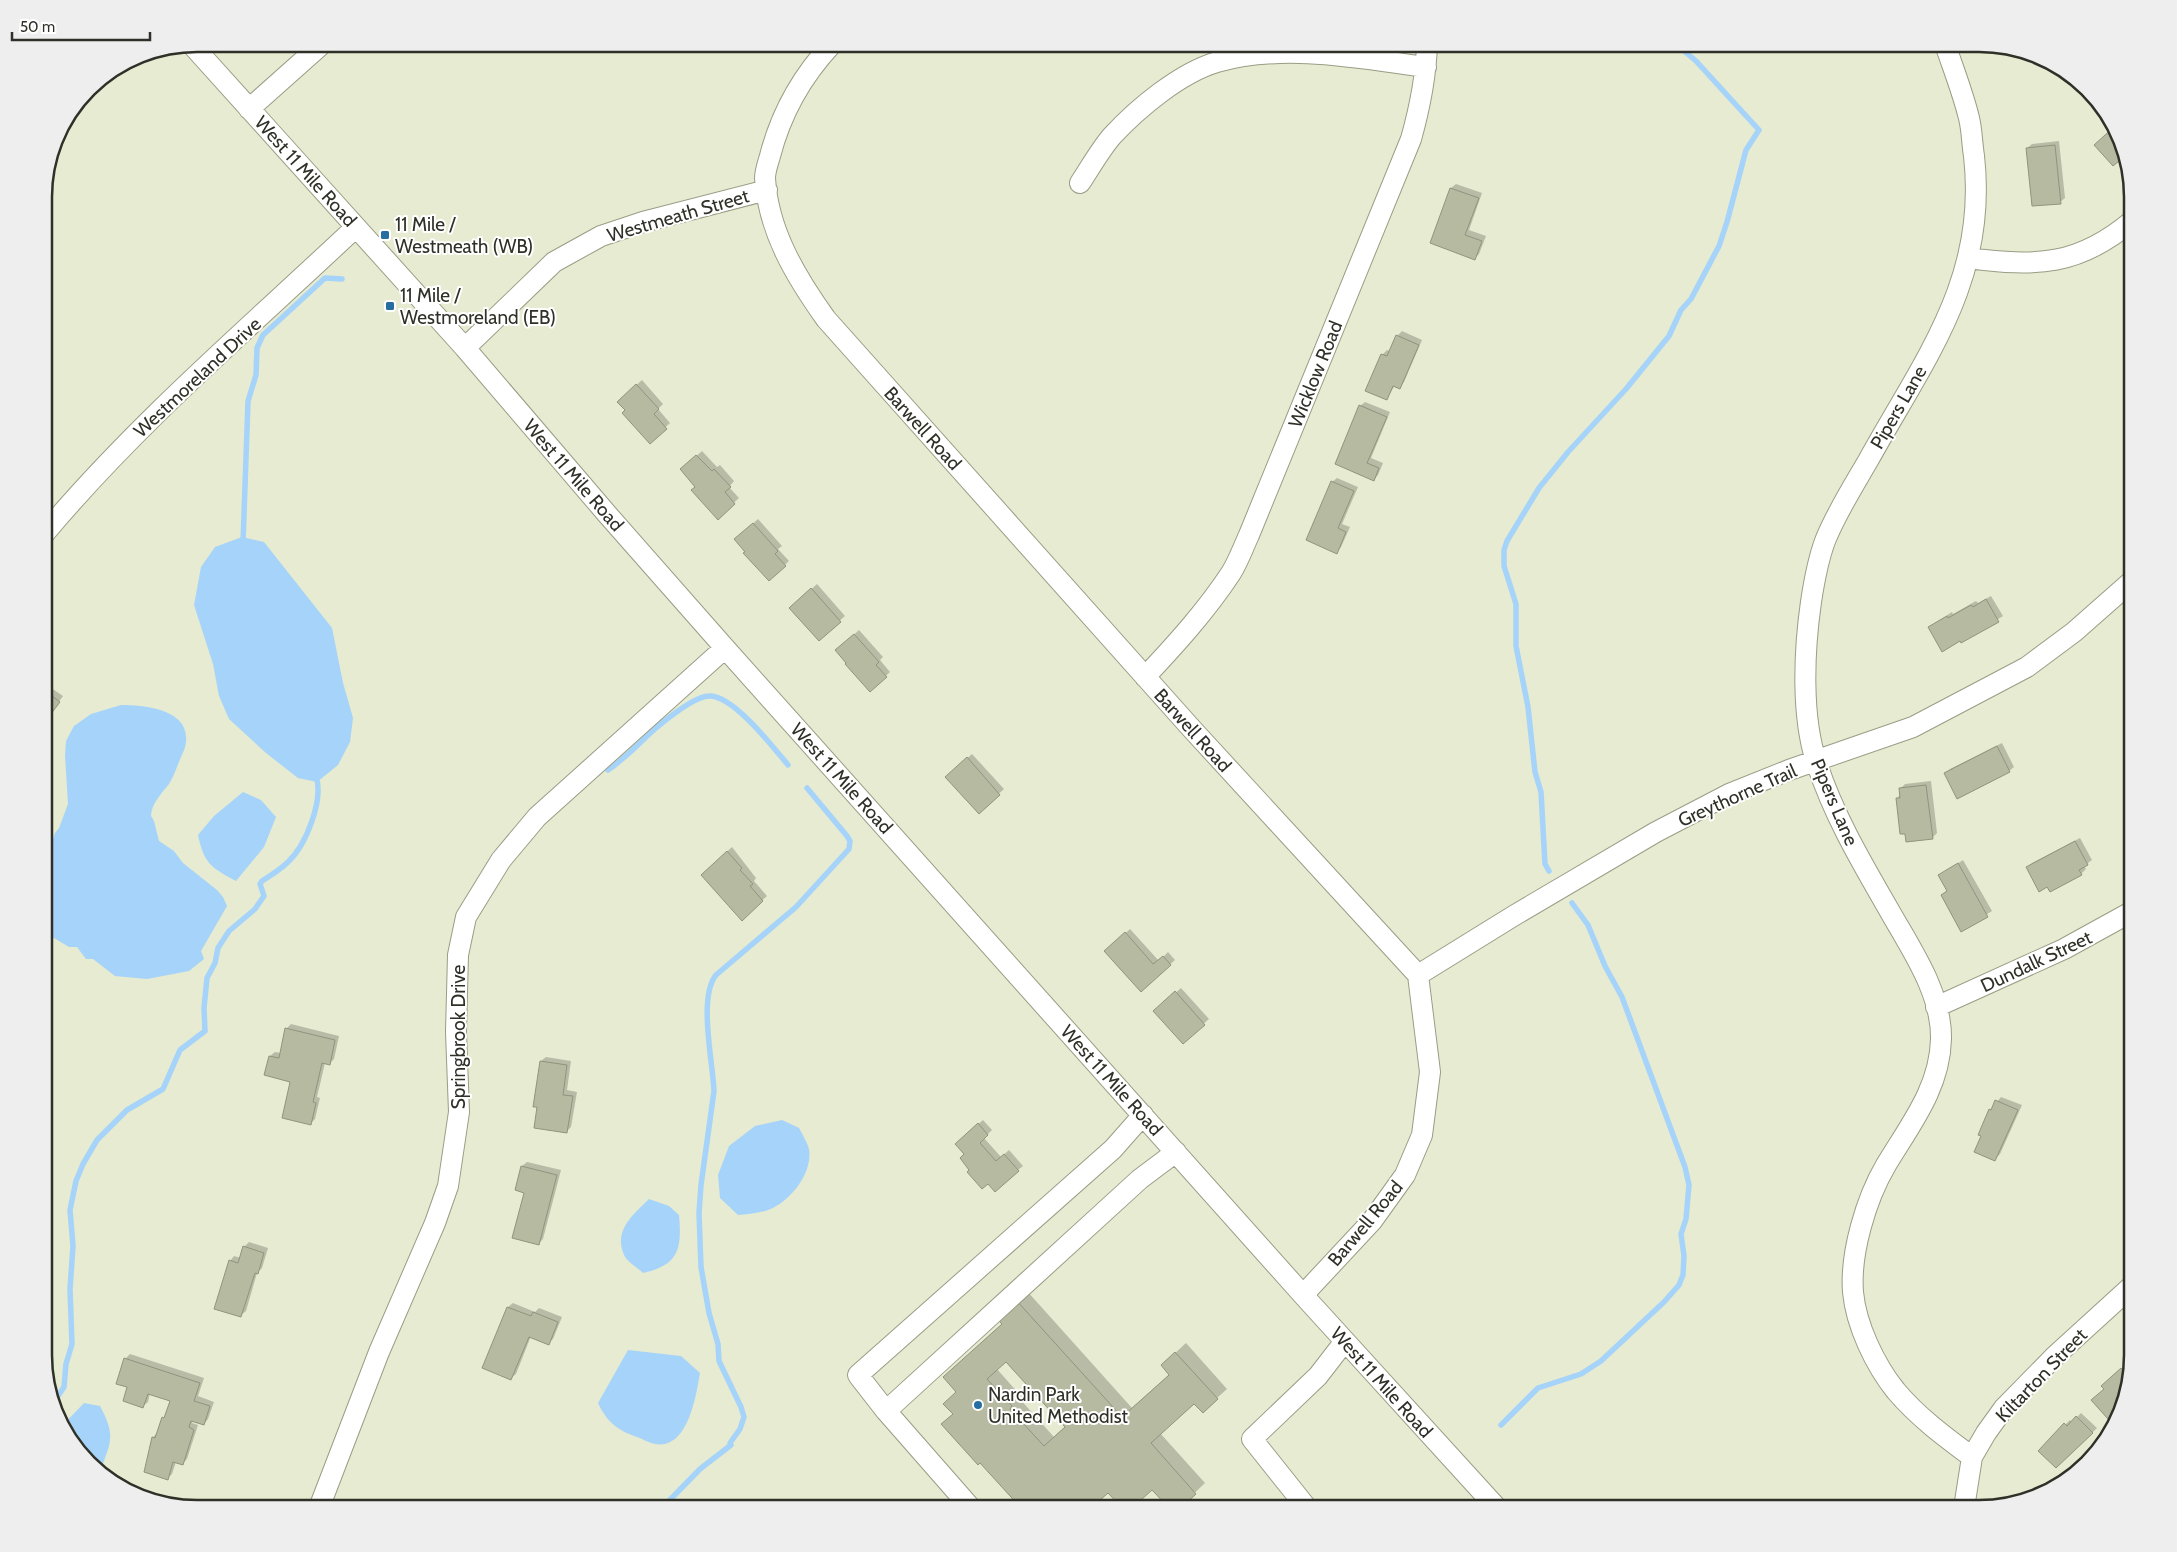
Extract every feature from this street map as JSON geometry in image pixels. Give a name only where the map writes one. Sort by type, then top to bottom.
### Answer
[{"type":"street","name":"West 11 Mile Road","points":[[198,52],[465,348],[607,514],[1303,1295],[1490,1500]]},
{"type":"street","points":[[249,109],[313,52]]},
{"type":"street","name":"Westmeath Street","points":[[465,348],[554,262],[601,236],[643,222],[767,190],[765,176],[776,132],[794,93],[815,62],[824,52]]},
{"type":"street","name":"Wicklow Road","points":[[1146,677],[1190,630],[1214,598],[1232,572],[1249,535],[1411,139],[1421,102],[1427,52]]},
{"type":"street","name":"Pipers Lane","points":[[1948,52],[1969,119],[1976,175],[1975,222],[1968,258],[1950,313],[1825,541],[1811,599],[1805,660],[1807,711],[1816,761],[1844,830],[1912,952],[1934,996],[1941,1035],[1939,1063],[1929,1094],[1908,1132],[1884,1167],[1866,1208],[1856,1249],[1853,1292],[1864,1338],[1894,1389],[1926,1422],[1972,1457]]},
{"type":"street","points":[[1080,183],[1111,138],[1138,110],[1190,74],[1217,62],[1280,53],[1351,57],[1426,66]]},
{"type":"street","name":"Barwell Road","points":[[767,190],[771,219],[785,252],[800,283],[826,319],[1146,677],[1418,975],[1430,1072],[1422,1134],[1406,1175],[1377,1213],[1303,1295]]},
{"type":"street","name":"Westmoreland Drive","points":[[53,524],[101,469],[153,418],[356,227]]},
{"type":"street","points":[[1968,258],[2010,264],[2043,262],[2076,256],[2098,246],[2124,227]]},
{"type":"street","name":"Greythorne Trail","points":[[1418,975],[1656,832],[1730,794],[1913,727],[2027,667],[2074,632],[2124,588]]},
{"type":"street","name":"Springbrook Drive","points":[[322,1500],[379,1352],[435,1224],[448,1186],[459,1112],[456,1032],[458,955],[466,917],[501,860],[537,817],[726,648]]},
{"type":"street","name":"Dundalk Street","points":[[1936,1007],[2064,949],[2124,916]]},
{"type":"street","points":[[964,1500],[858,1376],[1113,1149],[1143,1115]]},
{"type":"street","points":[[886,1411],[1140,1179],[1176,1152]]},
{"type":"street","name":"Kiltarton Street","points":[[1965,1500],[1972,1457],[2004,1408],[2054,1357],[2124,1293]]},
{"type":"street","points":[[1301,1500],[1252,1439],[1318,1376],[1345,1341]]},
{"type":"water","points":[[242,537],[264,542],[332,628],[343,683],[353,718],[350,742],[338,765],[317,782],[298,778],[266,753],[229,719],[219,696],[213,664],[194,605],[201,567],[215,547]]},
{"type":"water","points":[[121,705],[141,706],[163,711],[173,716],[185,730],[186,741],[183,752],[170,782],[155,803],[151,816],[159,841],[174,851],[183,863],[217,890],[227,906],[201,951],[204,959],[189,971],[147,979],[115,976],[93,959],[86,959],[77,947],[69,947],[53,938],[53,839],[68,804],[66,741],[74,726],[91,714]]},
{"type":"water","points":[[243,792],[261,800],[276,817],[264,847],[236,881],[214,868],[203,852],[198,835],[214,816]]},
{"type":"water","points":[[782,1120],[799,1128],[808,1146],[809,1158],[804,1177],[792,1194],[776,1206],[761,1212],[738,1215],[720,1198],[718,1175],[729,1146],[755,1126]]},
{"type":"water","points":[[649,1199],[669,1206],[679,1215],[680,1237],[676,1254],[671,1260],[655,1270],[643,1273],[625,1257],[621,1239],[626,1224]]},
{"type":"water","points":[[628,1350],[681,1356],[700,1373],[693,1407],[683,1430],[675,1439],[666,1444],[655,1444],[618,1428],[605,1415],[598,1403]]},
{"type":"water","points":[[84,1403],[100,1406],[110,1432],[109,1445],[103,1464],[82,1443],[68,1420]]},
{"type":"building","points":[[2109,131],[2120,160],[2113,166],[2094,145]]},
{"type":"building","points":[[2055,145],[2061,204],[2032,206],[2026,148]]},
{"type":"building","points":[[1450,188],[1479,198],[1465,235],[1482,241],[1475,260],[1430,243]]},
{"type":"building","points":[[1396,335],[1419,345],[1400,389],[1393,386],[1387,400],[1365,391],[1381,354],[1387,356]]},
{"type":"building","points":[[636,384],[659,409],[654,414],[667,429],[650,444],[622,413],[625,410],[617,402]]},
{"type":"building","points":[[1359,405],[1387,417],[1367,463],[1379,468],[1374,481],[1335,464]]},
{"type":"building","points":[[696,455],[712,471],[714,469],[731,487],[725,492],[735,504],[718,520],[691,490],[695,487],[680,469]]},
{"type":"building","points":[[1331,481],[1354,491],[1338,528],[1346,532],[1337,554],[1306,540]]},
{"type":"building","points":[[753,523],[778,551],[775,554],[786,566],[769,581],[743,553],[745,552],[734,539]]},
{"type":"building","points":[[811,588],[841,622],[819,641],[789,608]]},
{"type":"building","points":[[1986,599],[1999,622],[1942,652],[1928,627],[1947,616],[1948,618]]},
{"type":"building","points":[[854,634],[879,662],[876,665],[887,677],[870,692],[835,650]]},
{"type":"building","points":[[53,697],[60,702],[53,711]]},
{"type":"building","points":[[1997,746],[2010,772],[1957,799],[1944,773]]},
{"type":"building","points":[[967,757],[1000,795],[979,814],[945,777]]},
{"type":"building","points":[[1926,785],[1933,839],[1906,842],[1905,834],[1900,834],[1896,798],[1900,798],[1899,788]]},
{"type":"building","points":[[2075,841],[2088,865],[2079,870],[2082,875],[2050,892],[2047,887],[2039,892],[2026,867]]},
{"type":"building","points":[[727,851],[742,868],[740,870],[753,884],[750,886],[763,901],[742,921],[701,875]]},
{"type":"building","points":[[1958,863],[1988,917],[1961,932],[1941,895],[1947,891],[1938,875]]},
{"type":"building","points":[[1125,932],[1153,964],[1163,956],[1171,965],[1141,992],[1104,951]]},
{"type":"building","points":[[1175,991],[1205,1025],[1183,1044],[1153,1011]]},
{"type":"building","points":[[285,1028],[335,1040],[330,1065],[322,1063],[313,1102],[316,1103],[311,1125],[282,1118],[290,1082],[264,1075],[269,1056],[279,1058]]},
{"type":"building","points":[[540,1061],[567,1065],[563,1095],[573,1096],[567,1133],[534,1128],[537,1107],[533,1107]]},
{"type":"building","points":[[1995,1100],[2018,1110],[1995,1161],[1974,1152],[1981,1136],[1978,1135]]},
{"type":"building","points":[[978,1123],[988,1135],[980,1143],[996,1161],[1004,1154],[1019,1171],[995,1192],[988,1184],[982,1189],[967,1172],[969,1170],[960,1158],[964,1154],[955,1144]]},
{"type":"building","points":[[521,1166],[557,1175],[539,1245],[512,1238],[524,1193],[515,1190]]},
{"type":"building","points":[[243,1246],[264,1253],[258,1274],[255,1273],[241,1317],[214,1309],[229,1260],[238,1263]]},
{"type":"building","name":"Nardin Park United Methodist","points":[[1016,1300],[1122,1417],[1169,1375],[1161,1365],[1175,1352],[1218,1399],[1203,1413],[1194,1404],[1151,1443],[1196,1494],[1190,1500],[1161,1500],[1152,1490],[1141,1500],[1115,1500],[1108,1493],[1100,1500],[1014,1500],[980,1463],[978,1465],[941,1424],[953,1414],[943,1404],[956,1392],[943,1377],[1002,1324],[996,1318]],"holes":[[[1006,1362],[1065,1427],[1044,1446],[1010,1409],[1012,1406],[987,1379]]]},
{"type":"building","points":[[507,1307],[531,1316],[533,1312],[558,1322],[549,1345],[529,1337],[511,1380],[482,1368]]},
{"type":"building","points":[[124,1358],[200,1383],[194,1401],[210,1406],[204,1425],[191,1421],[189,1427],[194,1430],[183,1465],[173,1462],[168,1480],[144,1472],[152,1437],[155,1438],[170,1401],[148,1394],[143,1408],[123,1401],[127,1387],[116,1384]]},
{"type":"building","points":[[2121,1368],[2123,1371],[2120,1392],[2111,1416],[2108,1419],[2091,1400],[2104,1389],[2101,1386]]},
{"type":"building","points":[[2076,1416],[2093,1433],[2056,1468],[2038,1451],[2064,1423],[2067,1426]]},
{"type":"waterway","points":[[1549,871],[1545,864],[1541,792],[1535,772],[1528,707],[1516,646],[1516,604],[1504,566],[1504,550],[1507,541],[1539,488],[1568,452],[1626,389],[1669,336],[1681,310],[1691,299],[1719,246],[1746,150],[1759,130],[1696,61],[1685,52]]},
{"type":"waterway","points":[[243,543],[248,401],[256,375],[257,348],[263,335],[325,278],[342,279]]},
{"type":"waterway","points":[[608,770],[675,713],[689,703],[709,696],[719,698],[741,713],[763,735],[788,765]]},
{"type":"waterway","points":[[58,1395],[64,1387],[66,1364],[72,1344],[70,1289],[73,1246],[70,1210],[76,1181],[83,1164],[97,1140],[127,1110],[163,1089],[180,1050],[205,1031],[204,1008],[207,978],[215,963],[218,948],[229,931],[255,909],[264,896],[260,884],[262,881],[285,865],[301,845],[312,822],[318,797],[316,776]]},
{"type":"waterway","points":[[670,1500],[700,1469],[731,1445],[730,1443],[740,1429],[744,1417],[719,1361],[718,1344],[709,1313],[701,1267],[699,1213],[701,1185],[714,1091],[708,1031],[708,998],[716,975],[796,907],[849,849],[850,841],[847,836],[807,788]]},
{"type":"waterway","points":[[1501,1425],[1538,1388],[1581,1374],[1601,1361],[1664,1302],[1679,1285],[1683,1275],[1684,1256],[1681,1234],[1686,1219],[1689,1185],[1685,1167],[1622,997],[1605,966],[1588,925],[1572,903]]},
{"type":"place","name":"11 Mile / Westmeath (WB)","points":[[385,235]]},
{"type":"place","name":"11 Mile / Westmoreland (EB)","points":[[390,306]]},
{"type":"place","name":"Nardin Park United Methodist","points":[[978,1405]]}]
